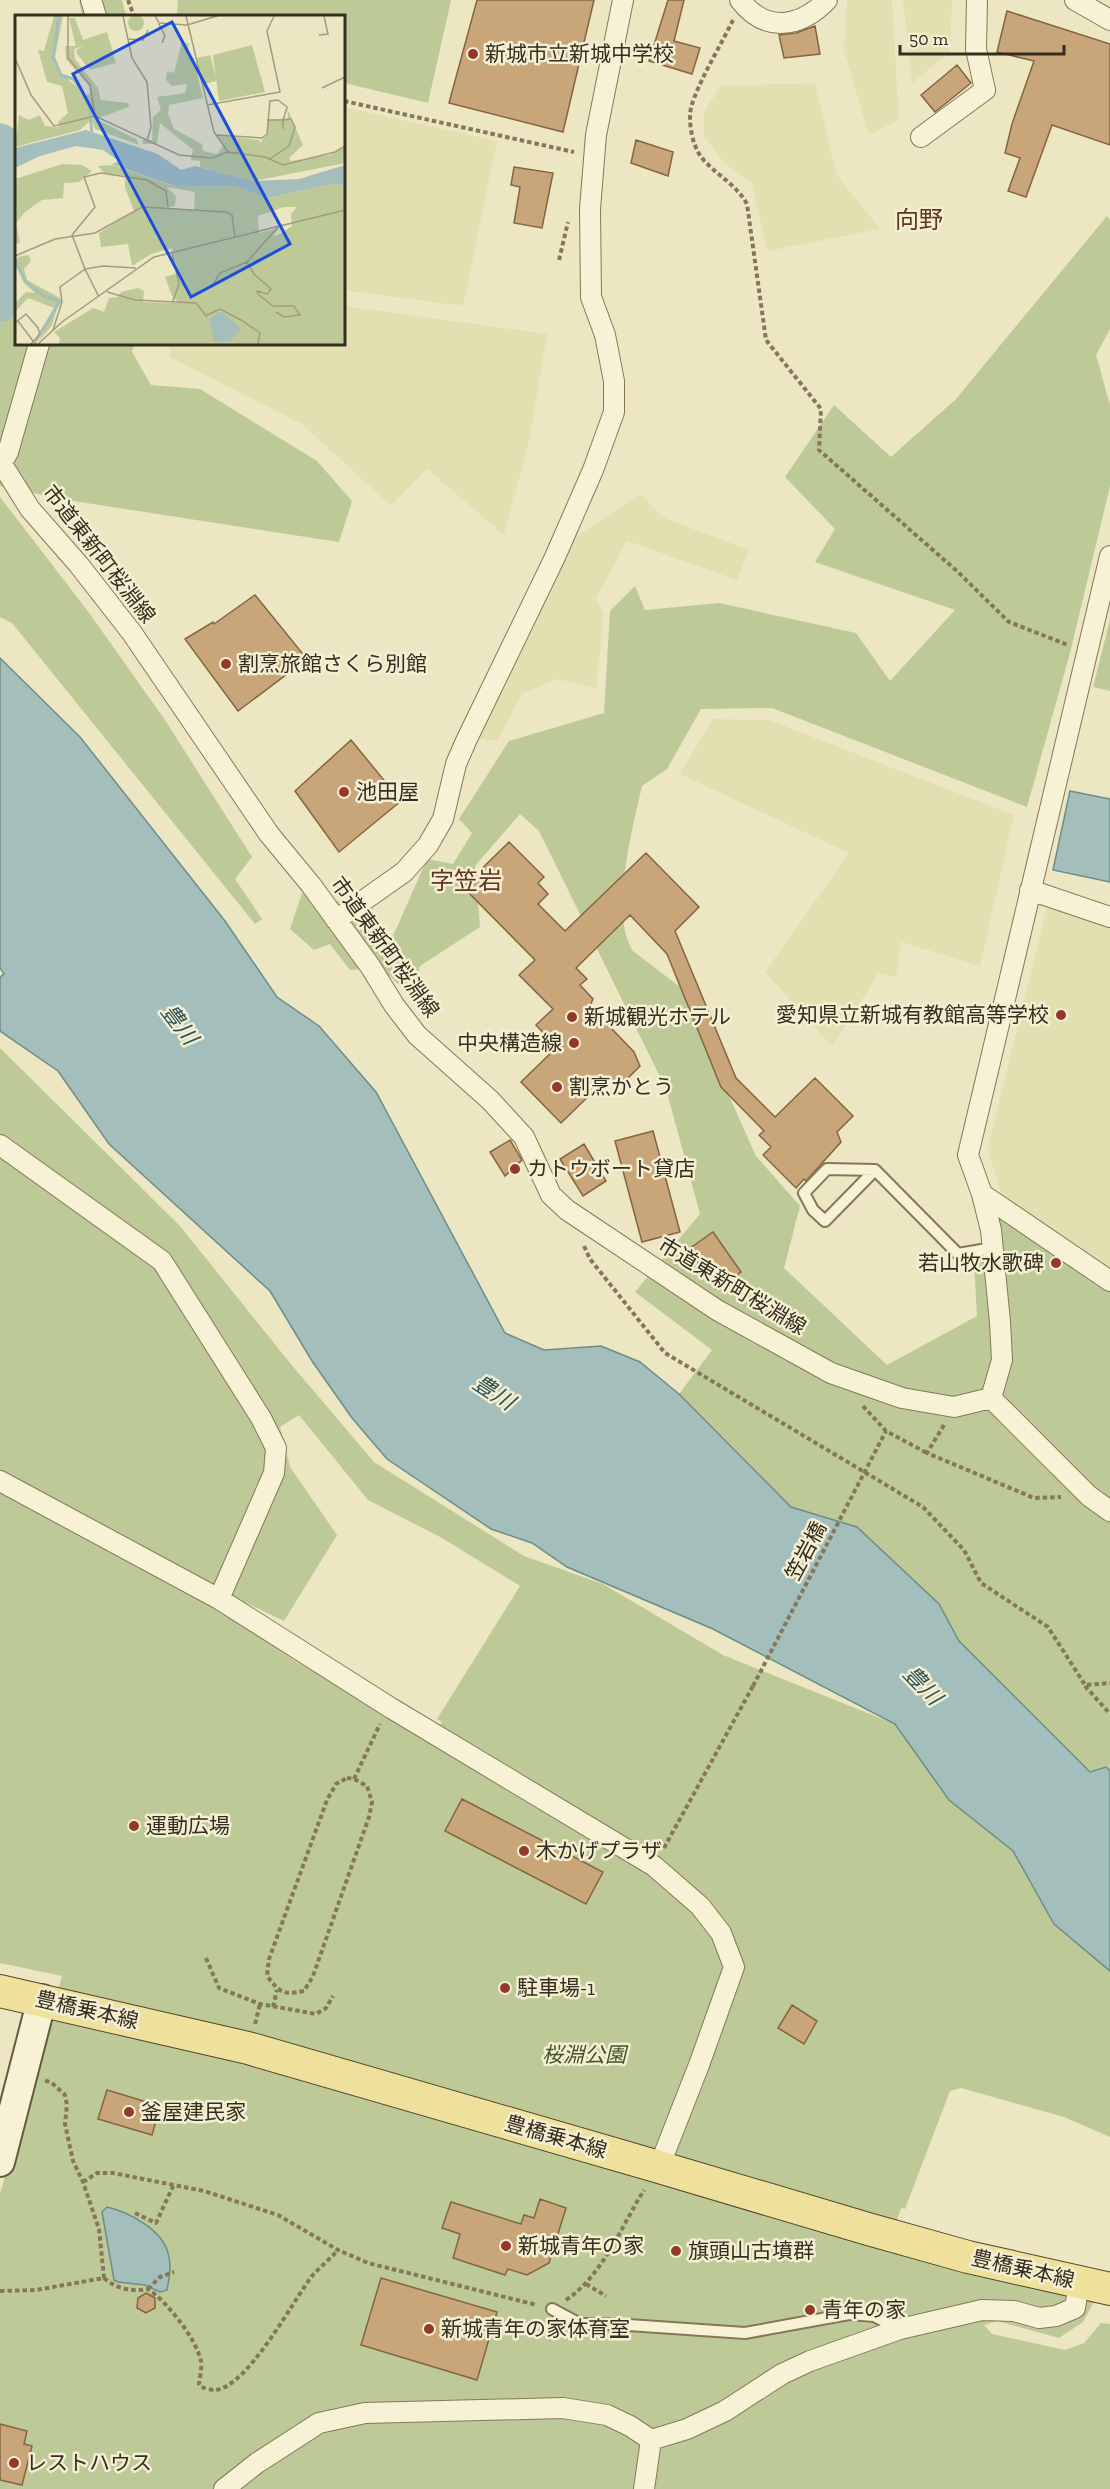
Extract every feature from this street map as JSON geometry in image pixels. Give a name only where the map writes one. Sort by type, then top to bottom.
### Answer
[{"type":"main road","name":"豊橋乗本線","points":[[0,1991],[248,2048],[968,2257],[1110,2289]]},
{"type":"street","points":[[91,0],[96,15]]},
{"type":"street","points":[[336,920],[404,872],[428,845],[443,819],[462,748],[555,557],[593,470],[614,412],[614,381],[605,335],[591,297],[590,209],[596,135],[623,0]]},
{"type":"street","points":[[741,2],[751,14],[776,24],[807,16],[827,0]]},
{"type":"street","points":[[921,136],[985,90],[976,49],[977,0]]},
{"type":"street","points":[[1075,0],[1110,20]]},
{"type":"street","points":[[1,461],[8,452],[39,345]]},
{"type":"street","name":"市道東新町桜淵線","points":[[1,461],[30,509],[80,565],[132,633],[269,834],[311,885],[417,1035],[490,1100],[524,1137],[548,1189],[567,1210],[717,1310],[831,1373],[902,1398],[954,1407],[991,1398]]},
{"type":"street","points":[[1110,556],[968,1155],[982,1194],[993,1248],[1002,1360],[991,1398],[1089,1496],[1110,1510]]},
{"type":"street","points":[[1030,890],[1110,917]]},
{"type":"street","points":[[0,1145],[162,1261],[266,1428],[276,1448],[274,1473],[219,1599]]},
{"type":"street","points":[[982,1194],[1110,1281]]},
{"type":"street","points":[[0,1481],[219,1599],[391,1708],[654,1866],[700,1906],[721,1933],[734,1967],[699,2065],[659,2166]]},
{"type":"street","points":[[0,2162],[42,2000]]},
{"type":"street","points":[[651,2440],[687,2429],[725,2410],[782,2374],[810,2361],[900,2329],[982,2310],[1014,2311],[1039,2318],[1056,2316],[1075,2308],[1079,2283]]},
{"type":"street","points":[[224,2489],[257,2463],[319,2423],[365,2413],[563,2408],[607,2415],[651,2440]]},
{"type":"street","points":[[644,2489],[651,2440]]},
{"type":"lane","points":[[875,1170],[825,1221],[813,1210],[804,1193],[827,1169],[875,1170],[958,1254],[993,1248]]},
{"type":"lane","points":[[552,2309],[580,2324],[614,2324],[744,2333],[849,2314],[874,2316],[900,2329]]},
{"type":"path","points":[[128,0],[134,15]]},
{"type":"path","points":[[741,2],[691,106],[691,131],[699,155],[711,169],[739,190],[747,204],[766,340],[821,409],[819,450],[958,572],[1009,622],[1086,652]]},
{"type":"path","points":[[345,101],[585,154]]},
{"type":"path","points":[[567,1210],[590,1259],[665,1353],[923,1507],[964,1550],[981,1583],[1048,1627],[1085,1685],[1110,1714]]},
{"type":"path","points":[[954,1407],[927,1453],[1034,1498],[1089,1496]]},
{"type":"path","name":"笠岩橋","points":[[654,1866],[753,1686],[886,1431],[927,1453]]},
{"type":"path","points":[[1085,1685],[1110,1683]]},
{"type":"path","points":[[354,1779],[381,1722],[391,1708]]},
{"type":"path","points":[[347,1778],[354,1779],[367,1786],[372,1802],[369,1817],[313,1976],[304,1991],[288,1994],[277,1990],[267,1976],[269,1959],[315,1832],[336,1784],[347,1778]]},
{"type":"path","points":[[206,1958],[219,1988],[273,2007],[316,2014],[326,2008],[333,1996]]},
{"type":"path","points":[[273,2007],[277,1990]]},
{"type":"path","points":[[23,2074],[52,2083],[65,2095],[67,2105],[65,2124],[73,2161],[84,2182],[99,2229],[104,2278]]},
{"type":"path","points":[[84,2182],[98,2173],[113,2173],[174,2184],[247,2203],[278,2215],[338,2250],[368,2263],[552,2309],[586,2284],[659,2166]]},
{"type":"path","points":[[135,2213],[156,2223],[174,2184]]},
{"type":"path","points":[[148,2289],[159,2296],[195,2348],[201,2361],[199,2384],[201,2387],[217,2390],[231,2382],[251,2365],[273,2338],[313,2275],[338,2250]]},
{"type":"path","points":[[0,2291],[36,2290],[104,2278],[119,2287],[138,2291],[148,2289],[160,2277],[174,2272]]},
{"type":"path","points":[[586,2284],[606,2296]]},
{"type":"shaded area","points":[[847,0],[892,0],[899,120],[869,135],[844,51]]},
{"type":"shaded area","points":[[903,0],[952,0],[950,52],[912,83]]},
{"type":"shaded area","points":[[815,83],[836,174],[880,229],[768,251],[751,182],[725,164],[704,136],[704,112],[721,86]]},
{"type":"shaded area","points":[[345,107],[497,141],[463,306],[345,290]]},
{"type":"shaded area","points":[[345,306],[547,334],[529,441],[504,535],[427,469],[391,506],[302,424],[169,357],[171,345],[345,345]]},
{"type":"shaded area","points":[[641,494],[662,517],[749,550],[737,580],[627,541],[596,598],[604,614],[596,688],[557,679],[522,694],[497,741],[474,738],[573,539]]},
{"type":"shaded area","points":[[713,719],[769,720],[1014,815],[980,966],[901,942],[896,977],[879,973],[832,1046],[765,972],[849,853],[680,774]]},
{"type":"shaded area","name":"愛知県立新城有教館高等学校","points":[[1047,906],[1110,928],[1110,1267],[1001,1195],[988,1148]]},
{"type":"green space","points":[[79,0],[122,0],[126,15],[82,15]]},
{"type":"green space","points":[[178,0],[451,0],[428,103],[345,83],[345,15],[177,15]]},
{"type":"green space","points":[[0,122],[13,156],[15,345],[134,345],[132,352],[151,385],[200,389],[317,461],[352,501],[339,542],[67,500],[0,486]]},
{"type":"green space","points":[[1107,216],[1110,220],[1110,329],[1096,355],[1110,405],[1110,486],[1070,653],[1027,807],[772,708],[701,709],[667,769],[642,786],[629,847],[623,894],[626,936],[633,951],[680,987],[756,1156],[800,1206],[784,1268],[887,1365],[977,1316],[974,1263],[993,1248],[990,1204],[1110,1287],[1110,1771],[1106,1767],[1090,1772],[959,1641],[939,1604],[857,1527],[791,1507],[679,1394],[712,1350],[635,1292],[700,1214],[666,1089],[539,831],[520,814],[475,866],[480,927],[420,966],[411,996],[381,968],[350,970],[330,944],[314,950],[290,929],[302,893],[345,903],[390,943],[427,859],[453,864],[472,833],[459,819],[509,741],[604,713],[610,611],[635,586],[645,610],[719,603],[856,633],[890,681],[955,610],[815,562],[835,529],[785,477],[834,405],[891,457],[956,399]]},
{"type":"green space","points":[[0,497],[87,610],[165,720],[252,857],[235,879],[262,919],[255,924],[12,623],[0,617]]},
{"type":"green space","points":[[1110,620],[1110,691],[1093,687]]},
{"type":"green space","name":"桜淵公園","points":[[0,1048],[180,1226],[290,1363],[374,1462],[524,1556],[603,1584],[723,1655],[895,1724],[949,1800],[1013,1851],[1054,1924],[1110,1971],[1110,2137],[1064,2117],[961,2088],[950,2091],[905,2209],[901,2208],[887,2252],[1096,2298],[1083,2322],[1059,2338],[997,2321],[984,2325],[992,2334],[1065,2350],[1084,2343],[1101,2323],[1110,2324],[1110,2489],[0,2489],[0,2194],[62,1976],[0,1963]],"holes":[[[299,1415],[368,1500],[442,1538],[520,1586],[437,1719],[442,1722],[431,1740],[295,1661],[207,1602],[270,1472],[271,1449],[278,1473],[225,1583],[230,1598],[284,1621],[337,1535],[290,1467],[280,1427]]]},
{"type":"water","name":"豊川","points":[[0,658],[80,737],[225,921],[277,997],[319,1026],[376,1092],[505,1333],[544,1350],[601,1346],[640,1362],[679,1394],[791,1507],[857,1527],[939,1604],[959,1641],[1090,1772],[1106,1767],[1110,1771],[1110,1971],[1054,1924],[1013,1851],[949,1800],[895,1724],[713,1629],[567,1567],[532,1543],[491,1529],[387,1459],[352,1418],[312,1361],[270,1291],[109,1144],[58,1071],[0,1031],[0,977],[4,974],[0,968]]},
{"type":"water","points":[[1070,791],[1110,799],[1110,882],[1053,870]]},
{"type":"water","points":[[107,2207],[134,2217],[152,2229],[165,2244],[170,2272],[167,2290],[160,2292],[145,2285],[114,2280],[102,2212]]},
{"type":"building","points":[[477,0],[594,0],[563,132],[449,103]]},
{"type":"building","points":[[668,0],[684,0],[674,41],[700,48],[692,74],[649,61]]},
{"type":"building","points":[[1007,11],[1110,44],[1110,145],[1052,125],[1026,197],[1008,191],[1020,158],[1005,153],[1012,124],[1034,61],[997,52]]},
{"type":"building","points":[[815,26],[820,54],[784,58],[779,35],[796,33]]},
{"type":"building","points":[[957,65],[971,83],[935,112],[921,95]]},
{"type":"building","points":[[636,140],[673,152],[668,176],[631,163]]},
{"type":"building","points":[[514,167],[553,173],[542,228],[514,223],[520,187],[511,185]]},
{"type":"building","points":[[255,595],[307,659],[238,711],[185,639],[213,622],[214,624]]},
{"type":"building","points":[[351,740],[401,801],[339,852],[295,791]]},
{"type":"building","name":"新城観光ホテル","points":[[509,842],[544,877],[538,883],[548,894],[538,904],[565,931],[646,853],[699,907],[675,931],[736,1078],[775,1117],[815,1078],[853,1116],[837,1132],[841,1142],[806,1181],[804,1179],[796,1188],[763,1155],[771,1147],[759,1135],[764,1131],[721,1087],[667,954],[630,915],[576,968],[587,979],[580,985],[593,999],[590,1006],[634,1052],[640,1066],[618,1088],[610,1079],[600,1085],[561,1123],[521,1082],[557,1047],[536,1025],[553,1009],[519,975],[535,960],[463,887]]},
{"type":"building","points":[[653,1131],[680,1232],[642,1242],[615,1141]]},
{"type":"building","points":[[510,1140],[522,1160],[505,1176],[490,1152]]},
{"type":"building","points":[[584,1144],[606,1181],[583,1196],[560,1159]]},
{"type":"building","points":[[713,1232],[741,1272],[716,1289],[689,1249]]},
{"type":"building","name":"木かげプラザ","points":[[462,1799],[603,1872],[586,1904],[445,1831]]},
{"type":"building","points":[[792,2005],[817,2021],[804,2044],[778,2028]]},
{"type":"building","name":"釜屋建民家","points":[[107,2090],[160,2106],[152,2135],[98,2119]]},
{"type":"building","name":"新城青年の家","points":[[540,2199],[566,2208],[549,2263],[527,2275],[508,2269],[505,2275],[453,2258],[460,2234],[442,2228],[451,2202],[521,2224],[524,2215],[534,2218]]},
{"type":"building","name":"新城青年の家体育室","points":[[381,2278],[497,2312],[477,2380],[361,2345]]},
{"type":"building","points":[[146,2293],[155,2298],[155,2308],[146,2313],[137,2308],[138,2298]]},
{"type":"building","name":"レストハウス","points":[[0,2424],[27,2431],[24,2444],[32,2446],[22,2485],[0,2480]]},
{"type":"waterway","points":[[0,143],[9,209],[0,302]]},
{"type":"place","name":"新城市立新城中学校","points":[[473,54]]},
{"type":"place","name":"割烹旅館さくら別館","points":[[226,664]]},
{"type":"place","name":"池田屋","points":[[344,792]]},
{"type":"place","name":"愛知県立新城有教館高等学校","points":[[1061,1015]]},
{"type":"place","name":"新城観光ホテル","points":[[572,1017]]},
{"type":"place","name":"中央構造線","points":[[574,1043]]},
{"type":"place","name":"割烹かとう","points":[[557,1087]]},
{"type":"place","name":"カトウボート貸店","points":[[515,1169]]},
{"type":"place","name":"若山牧水歌碑","points":[[1056,1263]]},
{"type":"place","name":"運動広場","points":[[134,1826]]},
{"type":"place","name":"木かげプラザ","points":[[524,1851]]},
{"type":"place","name":"駐車場-1","points":[[505,1988]]},
{"type":"place","name":"釜屋建民家","points":[[129,2112]]},
{"type":"place","name":"新城青年の家","points":[[506,2246]]},
{"type":"place","name":"旗頭山古墳群","points":[[676,2251]]},
{"type":"place","name":"青年の家","points":[[810,2310]]},
{"type":"place","name":"新城青年の家体育室","points":[[429,2329]]},
{"type":"place","name":"レストハウス","points":[[14,2463]]},
{"type":"district","name":"向野","points":[[919,220]]},
{"type":"district","name":"字笠岩","points":[[466,881]]}]
